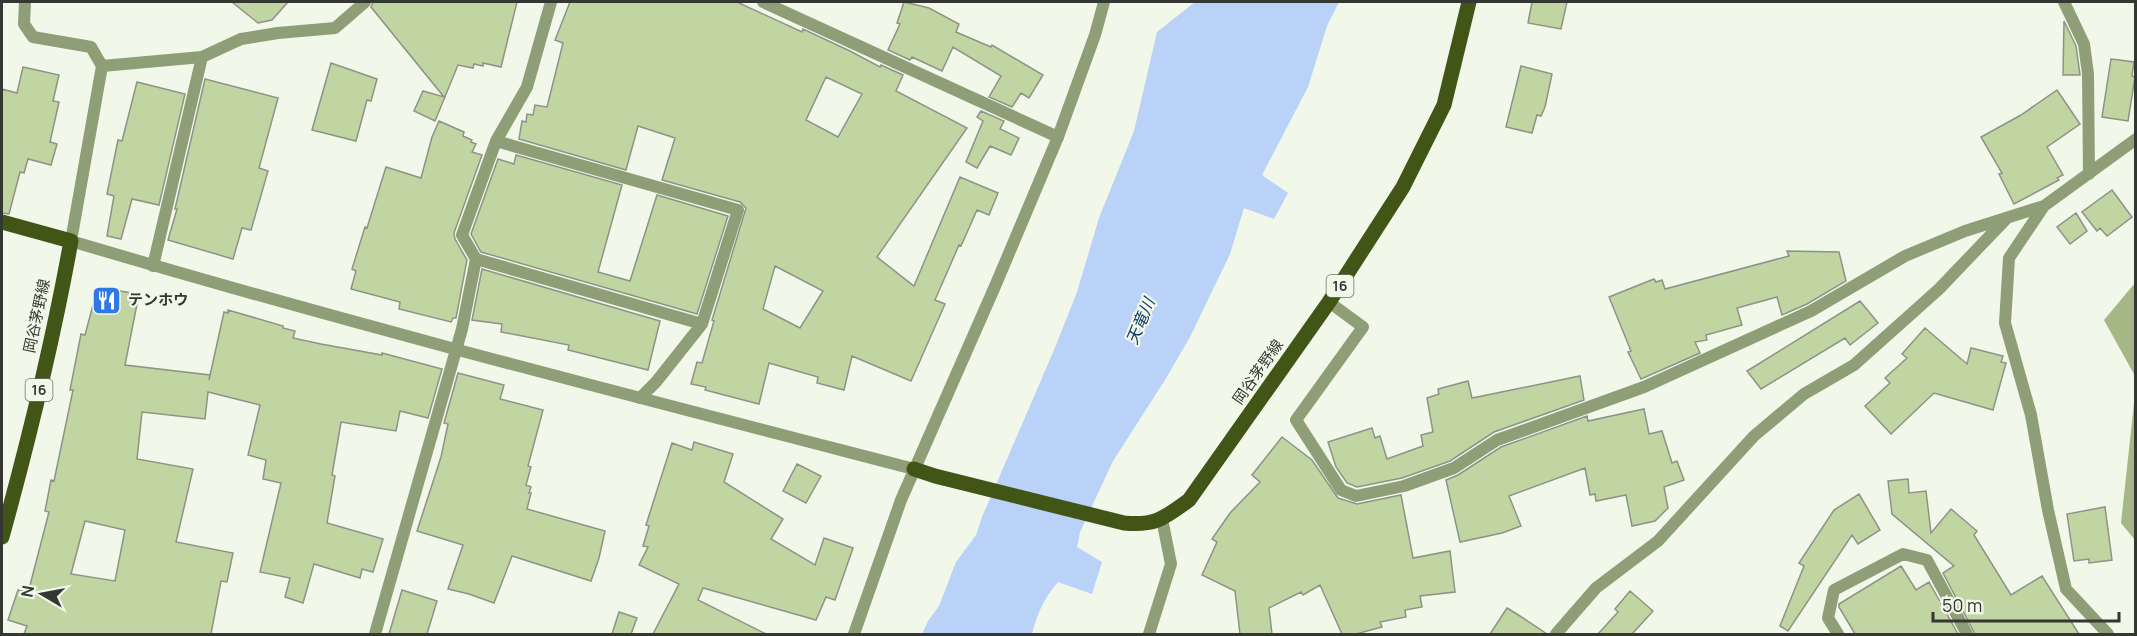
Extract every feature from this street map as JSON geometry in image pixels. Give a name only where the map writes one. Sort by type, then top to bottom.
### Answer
[{"type":"main road","name":"岡谷茅野線","points":[[914,469],[1124,523],[1142,525],[1162,519],[1189,500],[1329,302],[1403,187],[1444,105],[1469,2]]},
{"type":"main road","points":[[2,222],[71,241]]},
{"type":"main road","name":"岡谷茅野線","points":[[2,537],[27,443],[63,287],[71,241]]},
{"type":"street","points":[[25,2],[24,24],[33,37],[91,47],[102,66],[71,241],[153,266],[640,398],[914,469]]},
{"type":"street","points":[[102,66],[202,57],[240,39],[335,28],[365,2]]},
{"type":"street","points":[[551,2],[527,87],[496,141],[462,235],[476,258],[702,324]]},
{"type":"street","points":[[763,2],[1058,137]]},
{"type":"street","points":[[854,634],[901,500],[1058,137],[1095,35],[1104,2]]},
{"type":"street","points":[[2064,2],[2084,44],[2088,74],[2089,174]]},
{"type":"street","points":[[153,266],[202,57]]},
{"type":"street","points":[[1329,302],[1363,327],[1296,420],[1341,490],[1356,496],[1404,486],[1454,468],[1497,440],[1644,387],[1811,311],[1905,256],[1965,231],[2044,206],[2136,139]]},
{"type":"street","points":[[496,141],[738,210],[702,324],[640,398]]},
{"type":"street","points":[[2044,206],[2009,258],[2005,323],[2031,415],[2048,510],[2066,589],[2108,634]]},
{"type":"street","points":[[1556,634],[1596,588],[1658,541],[1754,436],[1804,394],[1854,364],[1939,289],[2009,216]]},
{"type":"street","points":[[375,634],[456,348],[476,258]]},
{"type":"street","points":[[1149,634],[1171,564],[1162,519]]},
{"type":"street","points":[[1838,634],[1828,618],[1834,590],[1903,554],[1927,560],[1967,634]]},
{"type":"green space","points":[[2135,283],[2135,376],[2104,320]]},
{"type":"green space","points":[[2135,394],[2136,540],[2121,523]]},
{"type":"water","name":"天竜川","points":[[1195,2],[1339,2],[1327,26],[1308,87],[1262,175],[1288,193],[1274,219],[1244,208],[1230,254],[1190,337],[1113,461],[1080,532],[1077,547],[1102,562],[1092,594],[1058,582],[1042,606],[1032,634],[922,634],[939,606],[956,562],[976,535],[1077,292],[1099,218],[1134,131],[1157,32]]},
{"type":"building","points":[[232,2],[288,2],[272,20],[258,23]]},
{"type":"building","points":[[373,2],[517,2],[501,67],[483,63],[483,66],[474,64],[473,68],[458,65],[435,121],[414,111],[423,91],[444,97],[371,7]]},
{"type":"building","points":[[570,2],[737,2],[802,32],[803,29],[880,67],[881,65],[903,75],[896,91],[967,128],[877,257],[914,286],[960,177],[998,193],[989,215],[977,210],[961,246],[959,245],[935,300],[945,304],[911,381],[852,356],[844,390],[817,383],[818,377],[769,363],[759,404],[705,390],[706,387],[691,384],[697,362],[702,363],[714,321],[712,320],[746,208],[740,202],[662,180],[675,138],[638,126],[626,170],[519,139],[522,121],[526,122],[527,114],[533,115],[535,105],[547,107],[563,43],[555,40]],"holes":[[[826,77],[862,94],[838,137],[806,120]],[[775,266],[823,291],[800,328],[763,309]]]},
{"type":"building","points":[[904,2],[929,8],[959,24],[956,32],[991,47],[992,45],[1043,75],[1029,98],[1021,93],[1012,107],[989,97],[1001,76],[953,47],[942,71],[912,57],[910,60],[888,50],[900,24],[897,23]]},
{"type":"building","points":[[1532,2],[1567,2],[1561,29],[1528,23]]},
{"type":"building","points":[[2064,21],[2076,46],[2080,75],[2063,75]]},
{"type":"building","points":[[2111,59],[2134,62],[2132,76],[2135,77],[2128,121],[2102,117]]},
{"type":"building","points":[[331,63],[377,79],[371,101],[367,100],[356,141],[312,130]]},
{"type":"building","points":[[1521,66],[1552,74],[1545,107],[1541,116],[1537,115],[1532,133],[1506,127]]},
{"type":"building","points":[[23,67],[59,75],[53,101],[59,102],[50,142],[57,144],[51,165],[28,159],[24,173],[20,172],[9,214],[2,213],[2,89],[17,93]]},
{"type":"building","points":[[205,79],[278,98],[259,168],[268,171],[251,230],[242,228],[233,259],[168,240],[177,209],[175,209]]},
{"type":"building","points":[[137,82],[185,94],[159,205],[132,199],[121,239],[107,236],[114,196],[107,194],[118,140],[122,141]]},
{"type":"building","points":[[2057,90],[2080,124],[2047,147],[2063,175],[2057,178],[2059,180],[2014,204],[1999,174],[2002,173],[1981,137],[2021,115]]},
{"type":"building","points":[[981,111],[1004,121],[1000,129],[1019,138],[1011,155],[990,146],[977,168],[966,162],[983,121],[977,117]]},
{"type":"building","points":[[439,121],[464,132],[463,136],[476,144],[472,152],[482,155],[454,233],[467,260],[456,318],[453,318],[451,322],[399,309],[400,302],[351,289],[356,271],[352,269],[386,167],[421,178],[432,137]]},
{"type":"building","points":[[516,155],[622,185],[598,272],[630,281],[657,195],[728,216],[697,314],[481,252],[471,234],[498,159],[514,164]]},
{"type":"building","points":[[2112,190],[2132,217],[2107,236],[2100,228],[2097,231],[2082,212]]},
{"type":"building","points":[[2076,213],[2087,231],[2070,244],[2057,227]]},
{"type":"building","points":[[1787,251],[1839,252],[1846,281],[1807,304],[1782,315],[1777,297],[1737,308],[1742,325],[1706,335],[1707,340],[1695,342],[1700,353],[1641,379],[1628,352],[1631,351],[1609,297],[1654,279],[1656,282],[1662,280],[1665,289],[1789,256]]},
{"type":"building","points":[[482,269],[660,321],[648,370],[568,350],[569,345],[501,332],[502,324],[472,320]]},
{"type":"building","points":[[120,291],[139,294],[125,365],[210,375],[209,380],[224,312],[228,313],[228,310],[295,331],[293,338],[382,355],[382,353],[442,369],[428,418],[400,411],[396,431],[341,422],[327,523],[383,539],[373,572],[362,569],[360,578],[314,564],[303,603],[285,597],[290,578],[260,572],[281,483],[263,479],[266,460],[248,455],[260,405],[208,392],[205,419],[142,412],[137,459],[193,469],[176,542],[233,553],[227,582],[221,581],[211,634],[24,634],[27,626],[8,620],[18,590],[28,593],[49,512],[45,511],[51,480],[54,481],[73,390],[70,390],[81,334],[85,335],[93,305]],"holes":[[[85,521],[125,530],[115,581],[71,574]]]},
{"type":"building","points":[[1860,301],[1878,323],[1850,345],[1845,338],[1761,389],[1747,371]]},
{"type":"building","points":[[1925,328],[1967,364],[1971,348],[2003,356],[2001,362],[2006,363],[1993,410],[1934,393],[1891,434],[1865,406],[1890,383],[1885,378],[1907,358],[1902,354]]},
{"type":"building","points":[[458,373],[504,385],[500,399],[543,410],[528,466],[531,467],[526,485],[531,487],[529,493],[531,493],[527,509],[605,531],[591,581],[512,556],[494,603],[448,589],[463,545],[417,531],[441,457],[448,424],[444,423]]},
{"type":"building","points":[[1580,376],[1584,400],[1494,432],[1450,461],[1402,478],[1357,487],[1347,483],[1336,467],[1328,442],[1372,428],[1375,438],[1380,436],[1387,459],[1423,446],[1421,435],[1433,432],[1427,398],[1439,394],[1438,389],[1468,381],[1472,398]]},
{"type":"building","points":[[1644,409],[1649,434],[1662,431],[1672,463],[1677,461],[1684,480],[1664,487],[1668,508],[1655,521],[1632,526],[1626,495],[1596,501],[1595,494],[1590,495],[1585,468],[1509,496],[1521,526],[1502,533],[1460,542],[1446,480],[1458,475],[1501,447],[1587,416],[1588,421]]},
{"type":"building","points":[[1282,437],[1312,460],[1338,498],[1357,504],[1401,495],[1413,558],[1450,551],[1455,592],[1420,596],[1422,607],[1405,610],[1406,617],[1380,622],[1382,627],[1356,634],[1342,634],[1320,585],[1303,595],[1301,592],[1269,608],[1272,634],[1240,634],[1235,591],[1202,575],[1217,542],[1212,539],[1230,513],[1260,482],[1252,475]]},
{"type":"building","points":[[694,442],[733,454],[724,482],[783,519],[771,539],[815,565],[824,538],[853,548],[835,600],[826,597],[816,620],[703,588],[698,600],[766,634],[653,634],[679,584],[639,565],[648,547],[643,546],[649,526],[646,525],[672,443],[692,450]]},
{"type":"building","points":[[797,464],[821,476],[806,503],[783,491]]},
{"type":"building","points":[[1908,479],[1909,493],[1926,491],[1931,533],[1951,509],[1977,531],[1974,535],[2011,595],[2042,576],[2079,634],[1975,634],[1943,573],[1954,566],[1892,514],[1888,481]]},
{"type":"building","points":[[1859,494],[1880,530],[1858,544],[1852,535],[1788,631],[1780,626],[1804,566],[1799,563],[1834,510]]},
{"type":"building","points":[[2105,507],[2112,560],[2089,563],[2089,559],[2074,561],[2067,514]]},
{"type":"building","points":[[1901,566],[1916,590],[1929,582],[1958,634],[1855,634],[1839,604]]},
{"type":"building","points":[[402,590],[437,601],[427,634],[389,634]]},
{"type":"building","points":[[1630,591],[1653,611],[1632,634],[1598,634],[1618,612],[1615,609]]},
{"type":"building","points":[[1507,608],[1520,616],[1547,634],[1490,634]]},
{"type":"building","points":[[619,612],[637,618],[631,634],[612,634]]},
{"type":"place","name":"テンホウ","points":[[107,300]]}]
